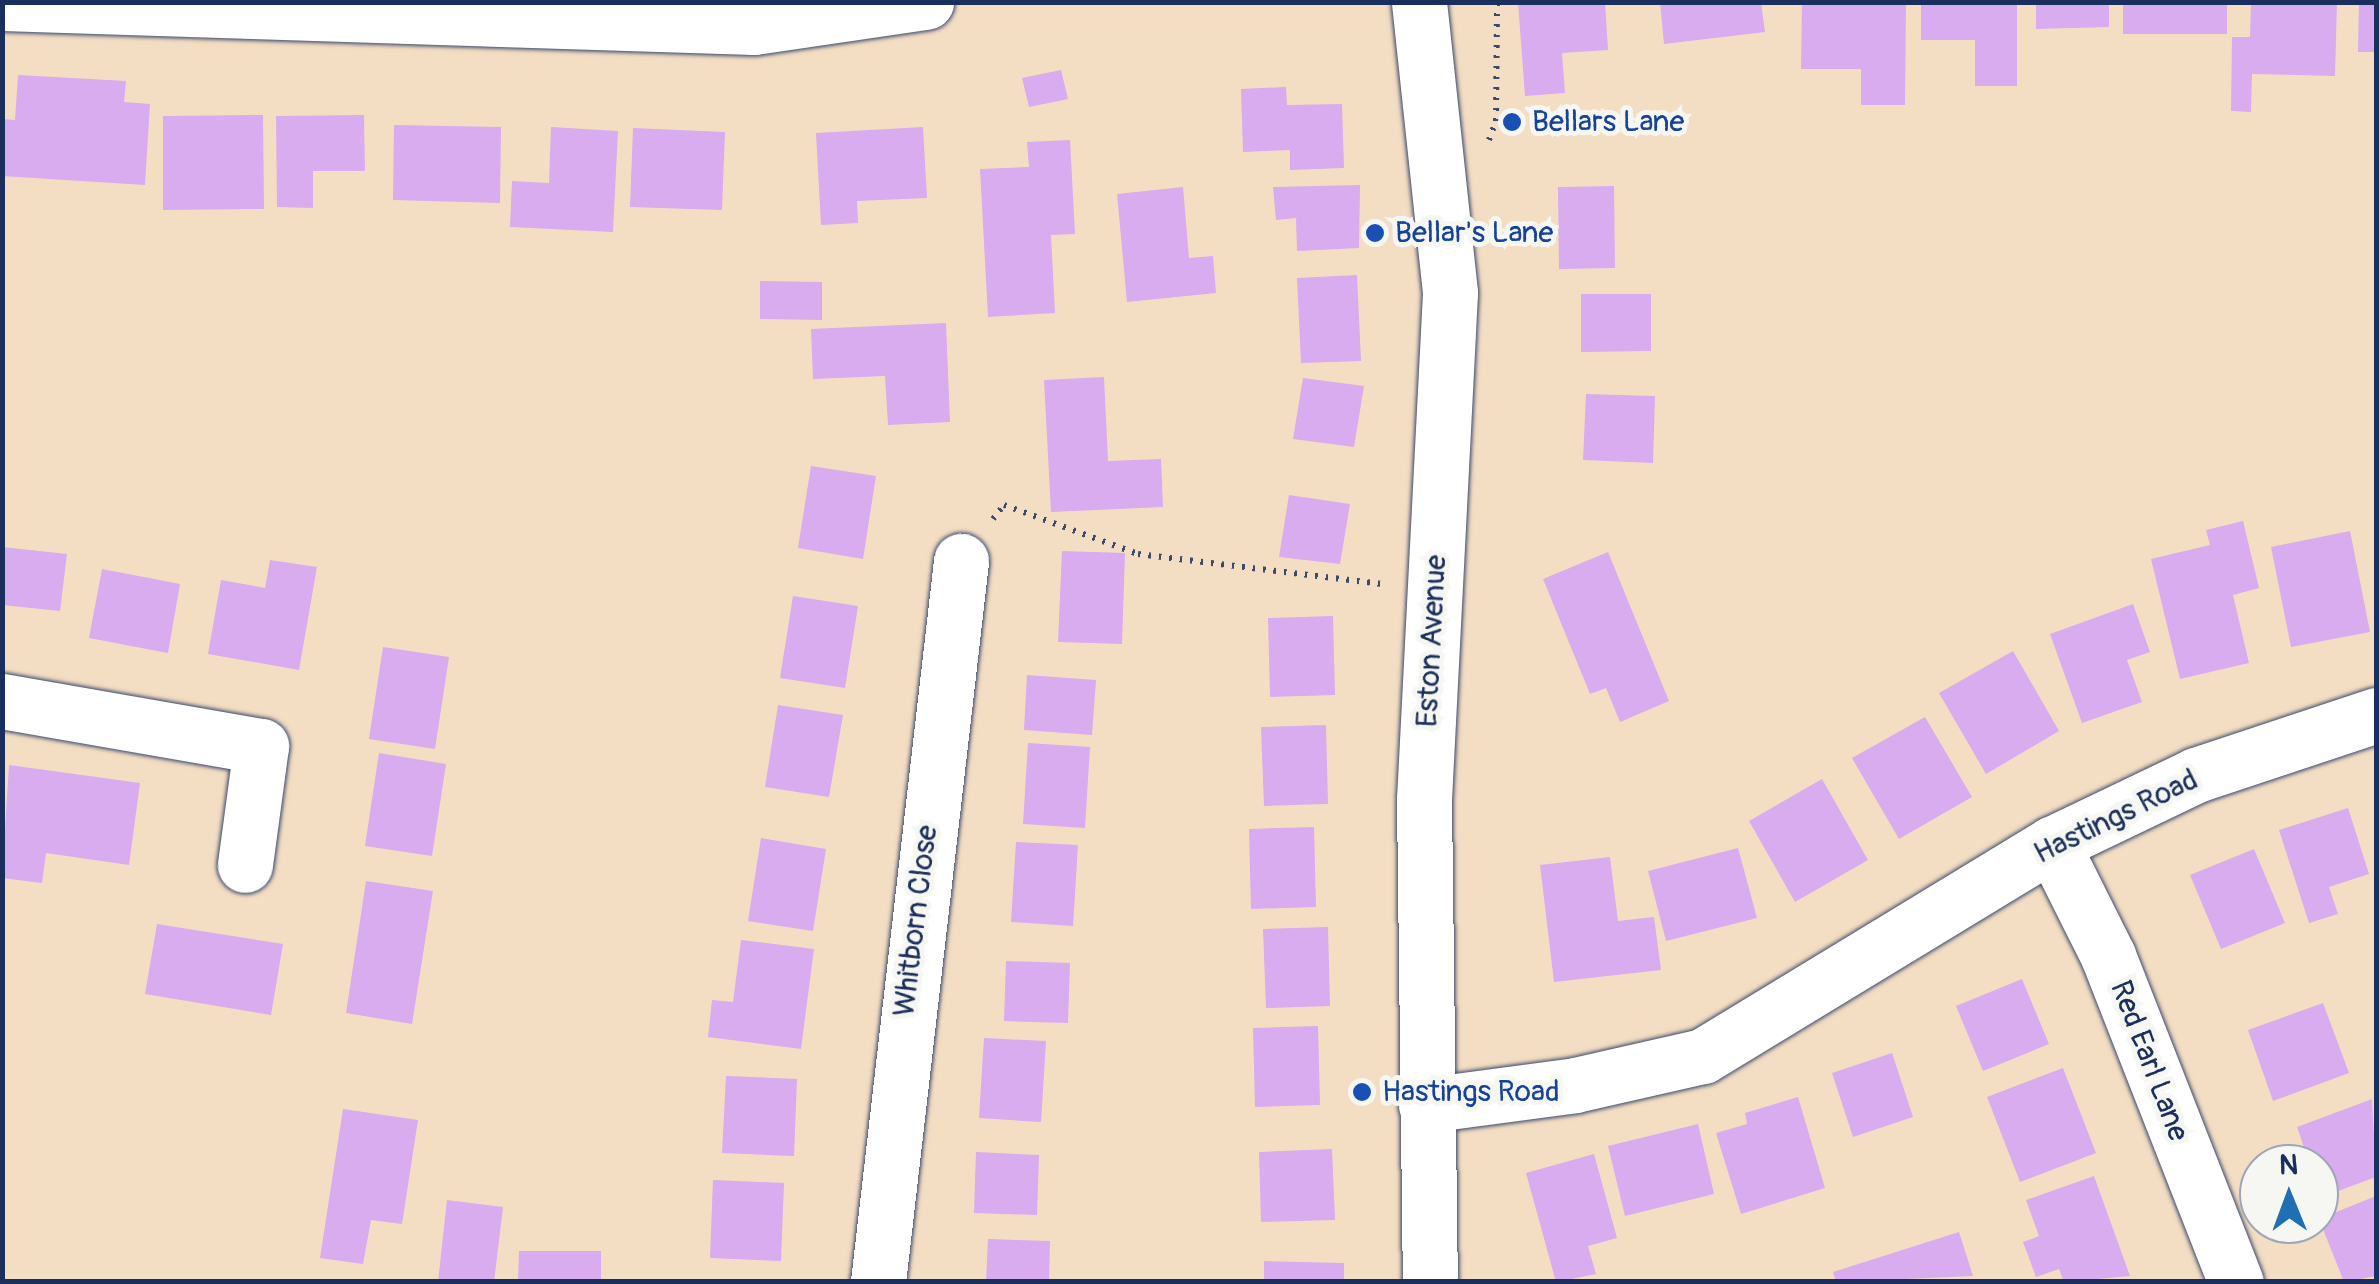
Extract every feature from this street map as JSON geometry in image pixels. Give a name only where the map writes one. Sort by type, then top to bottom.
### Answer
[{"type":"street","points":[[2,3],[754,27],[926,2]]},
{"type":"street","name":"Eston Avenue","points":[[1419,2],[1450,293],[1424,799],[1430,1282]]},
{"type":"street","name":"Whitborn Close","points":[[878,1282],[961,561]]},
{"type":"street","points":[[2,701],[261,746],[245,865]]},
{"type":"street","name":"Hastings Road","points":[[1426,1105],[1574,1085],[1703,1056],[2052,844],[2196,776],[2376,715]]},
{"type":"street","name":"Red Earl Lane","points":[[2052,844],[2108,956],[2236,1282]]},
{"type":"path","points":[[961,561],[1004,506],[1138,554],[1434,591]]},
{"type":"building","points":[[1518,2],[1605,2],[1608,50],[1562,53],[1565,93],[1525,96]]},
{"type":"building","points":[[1660,2],[1761,2],[1765,32],[1664,44]]},
{"type":"building","points":[[1802,2],[1906,2],[1905,105],[1861,105],[1861,69],[1801,69]]},
{"type":"building","points":[[1921,2],[2017,2],[2017,86],[1975,86],[1975,40],[1921,40]]},
{"type":"building","points":[[2036,2],[2109,2],[2109,27],[2036,29]]},
{"type":"building","points":[[2123,2],[2227,2],[2227,34],[2123,34]]},
{"type":"building","points":[[2251,2],[2337,2],[2335,76],[2252,74],[2251,112],[2231,111],[2232,37],[2250,37]]},
{"type":"building","points":[[2359,2],[2376,2],[2376,52],[2358,52]]},
{"type":"building","points":[[1061,70],[1068,99],[1029,107],[1022,78]]},
{"type":"building","points":[[18,75],[126,81],[124,102],[150,104],[145,185],[2,176],[2,119],[15,120]]},
{"type":"building","points":[[1286,87],[1287,105],[1342,104],[1344,168],[1290,170],[1290,150],[1243,152],[1241,89]]},
{"type":"building","points":[[263,115],[264,209],[163,210],[163,116]]},
{"type":"building","points":[[364,115],[365,171],[313,171],[313,208],[277,207],[276,116]]},
{"type":"building","points":[[394,125],[501,127],[500,203],[393,200]]},
{"type":"building","points":[[551,127],[618,131],[613,232],[510,227],[512,181],[549,183]]},
{"type":"building","points":[[923,127],[927,198],[857,201],[858,223],[821,225],[816,133]]},
{"type":"building","points":[[633,128],[725,132],[722,210],[630,207]]},
{"type":"building","points":[[1070,140],[1075,234],[1051,235],[1055,313],[988,317],[980,169],[1029,167],[1027,142]]},
{"type":"building","points":[[1360,185],[1359,248],[1297,251],[1296,218],[1276,220],[1273,187]]},
{"type":"building","points":[[1614,186],[1615,268],[1559,269],[1558,187]]},
{"type":"building","points":[[1183,187],[1189,258],[1213,256],[1216,293],[1127,302],[1117,194]]},
{"type":"building","points":[[1357,275],[1361,361],[1301,363],[1297,278]]},
{"type":"building","points":[[760,281],[822,282],[822,320],[760,319]]},
{"type":"building","points":[[1581,294],[1651,294],[1651,351],[1581,352]]},
{"type":"building","points":[[946,323],[950,422],[888,425],[885,376],[813,379],[811,329]]},
{"type":"building","points":[[1104,377],[1108,461],[1161,459],[1163,507],[1051,512],[1044,380]]},
{"type":"building","points":[[1303,378],[1364,386],[1354,447],[1293,439]]},
{"type":"building","points":[[1586,394],[1655,396],[1653,463],[1583,460]]},
{"type":"building","points":[[811,466],[876,476],[863,559],[798,548]]},
{"type":"building","points":[[1289,495],[1350,504],[1340,564],[1279,557]]},
{"type":"building","points":[[2243,521],[2259,588],[2233,595],[2249,663],[2180,679],[2151,559],[2210,545],[2206,530]]},
{"type":"building","points":[[2350,531],[2370,632],[2291,647],[2271,547]]},
{"type":"building","points":[[2,547],[67,554],[60,611],[2,605]]},
{"type":"building","points":[[1062,551],[1125,553],[1122,644],[1058,642]]},
{"type":"building","points":[[1608,552],[1669,701],[1620,722],[1606,688],[1590,694],[1543,579]]},
{"type":"building","points":[[270,560],[317,567],[299,670],[208,654],[221,580],[265,588]]},
{"type":"building","points":[[102,569],[180,584],[168,653],[89,638]]},
{"type":"building","points":[[793,596],[858,606],[845,688],[780,678]]},
{"type":"building","points":[[2133,604],[2150,652],[2127,660],[2142,702],[2082,723],[2050,634]]},
{"type":"building","points":[[1333,616],[1335,695],[1270,697],[1268,618]]},
{"type":"building","points":[[383,647],[449,657],[435,749],[369,739]]},
{"type":"building","points":[[2013,651],[2059,731],[1986,774],[1939,693]]},
{"type":"building","points":[[1027,675],[1096,680],[1092,735],[1024,730]]},
{"type":"building","points":[[778,705],[843,715],[829,797],[765,787]]},
{"type":"building","points":[[1925,717],[1972,797],[1899,839],[1852,758]]},
{"type":"building","points":[[1326,725],[1328,804],[1264,806],[1261,727]]},
{"type":"building","points":[[1028,743],[1090,747],[1085,828],[1023,824]]},
{"type":"building","points":[[379,753],[446,764],[432,856],[365,846]]},
{"type":"building","points":[[9,765],[140,783],[129,865],[46,853],[42,883],[2,878]]},
{"type":"building","points":[[1822,779],[1868,860],[1795,902],[1749,821]]},
{"type":"building","points":[[2348,808],[2369,874],[2329,887],[2338,914],[2309,923],[2279,830]]},
{"type":"building","points":[[1314,827],[1316,907],[1251,909],[1249,829]]},
{"type":"building","points":[[761,838],[826,849],[813,931],[748,921]]},
{"type":"building","points":[[1016,842],[1078,845],[1073,926],[1011,922]]},
{"type":"building","points":[[1738,848],[1757,918],[1666,941],[1648,871]]},
{"type":"building","points":[[2254,849],[2285,923],[2221,949],[2190,875]]},
{"type":"building","points":[[1610,857],[1618,921],[1654,917],[1661,970],[1554,982],[1540,865]]},
{"type":"building","points":[[366,881],[433,891],[412,1024],[346,1013]]},
{"type":"building","points":[[157,924],[283,944],[271,1015],[145,994]]},
{"type":"building","points":[[1328,927],[1330,1006],[1266,1008],[1263,929]]},
{"type":"building","points":[[741,940],[814,949],[801,1049],[708,1037],[712,1000],[733,1002]]},
{"type":"building","points":[[1006,961],[1070,963],[1068,1023],[1004,1021]]},
{"type":"building","points":[[2022,979],[2049,1044],[1983,1071],[1956,1006]]},
{"type":"building","points":[[2323,1003],[2349,1073],[2273,1101],[2248,1030]]},
{"type":"building","points":[[1318,1026],[1320,1105],[1255,1107],[1253,1028]]},
{"type":"building","points":[[984,1038],[1046,1041],[1041,1122],[979,1118]]},
{"type":"building","points":[[1892,1053],[1913,1117],[1853,1137],[1832,1073]]},
{"type":"building","points":[[2063,1068],[2096,1153],[2020,1182],[1987,1097]]},
{"type":"building","points":[[726,1076],[797,1079],[794,1156],[722,1153]]},
{"type":"building","points":[[1798,1097],[1825,1188],[1741,1214],[1716,1133],[1747,1124],[1745,1113]]},
{"type":"building","points":[[2372,1099],[2376,1177],[2339,1191],[2339,1144],[2303,1144],[2297,1127]]},
{"type":"building","points":[[343,1109],[418,1120],[402,1224],[371,1220],[363,1264],[320,1258]]},
{"type":"building","points":[[1698,1124],[1714,1194],[1625,1216],[1608,1146]]},
{"type":"building","points":[[1332,1149],[1335,1220],[1261,1222],[1259,1152]]},
{"type":"building","points":[[976,1152],[1039,1155],[1037,1215],[974,1213]]},
{"type":"building","points":[[1594,1154],[1617,1238],[1588,1246],[1596,1274],[1556,1282],[1526,1173]]},
{"type":"building","points":[[2094,1176],[2130,1276],[2064,1282],[2059,1269],[2036,1277],[2023,1242],[2039,1236],[2026,1200]]},
{"type":"building","points":[[713,1180],[784,1183],[781,1261],[710,1258]]},
{"type":"building","points":[[2376,1196],[2376,1276],[2344,1282],[2329,1244],[2339,1244],[2339,1211]]},
{"type":"building","points":[[447,1200],[503,1207],[494,1282],[438,1282]]},
{"type":"building","points":[[1959,1232],[1973,1276],[1836,1282],[1833,1272]]},
{"type":"building","points":[[988,1239],[1050,1241],[1049,1282],[986,1282]]},
{"type":"building","points":[[519,1251],[601,1251],[601,1282],[518,1282]]},
{"type":"building","points":[[1264,1261],[1344,1263],[1344,1282],[1264,1282]]},
{"type":"place","name":"Bellars Lane","points":[[1512,122]]},
{"type":"place","name":"Bellar's Lane","points":[[1375,233]]},
{"type":"place","name":"Hastings Road","points":[[1362,1092]]}]
